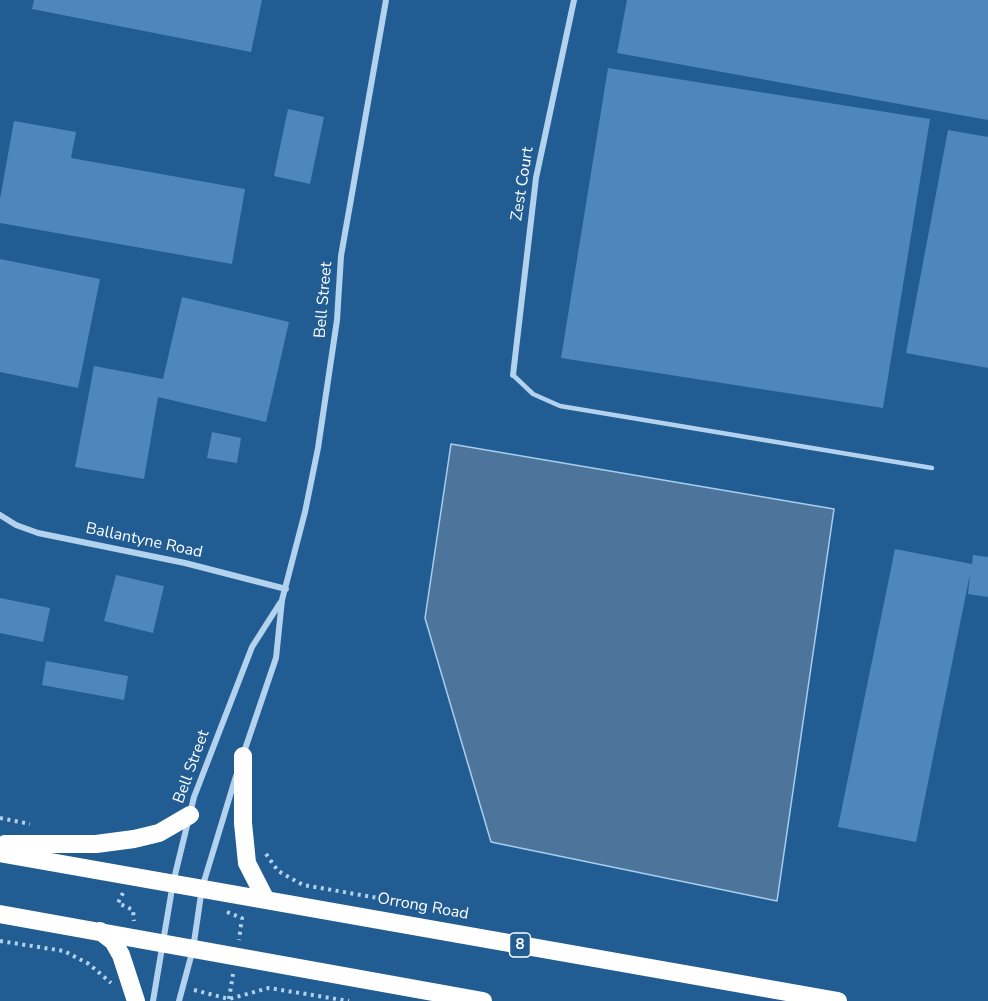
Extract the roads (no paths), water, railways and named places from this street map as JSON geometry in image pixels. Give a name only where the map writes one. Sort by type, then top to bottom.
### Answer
[{"type":"highway","points":[[243,756],[243,823],[247,863],[266,900]]},
{"type":"highway","points":[[0,844],[96,844],[134,839],[159,833],[189,815]]},
{"type":"highway","name":"Orrong Road","points":[[0,853],[838,1001]]},
{"type":"highway","points":[[0,915],[483,1001]]},
{"type":"highway","points":[[100,931],[113,941],[121,955],[136,1001]]},
{"type":"street","name":"Bell Street","points":[[153,1001],[173,883],[194,797],[252,647],[282,600],[286,589],[318,448],[337,320],[340,256],[386,0]]},
{"type":"street","name":"Zest Court","points":[[513,375],[536,178],[574,0]]},
{"type":"street","name":"Ballantyne Road","points":[[0,515],[16,525],[38,533],[185,563],[286,589]]},
{"type":"street","name":"Bell Street","points":[[179,1001],[193,949],[202,888],[276,658],[282,600]]},
{"type":"lane","points":[[513,375],[533,394],[560,406],[932,468]]},
{"type":"water","points":[[451,444],[834,509],[777,901],[491,842],[425,618]]}]
